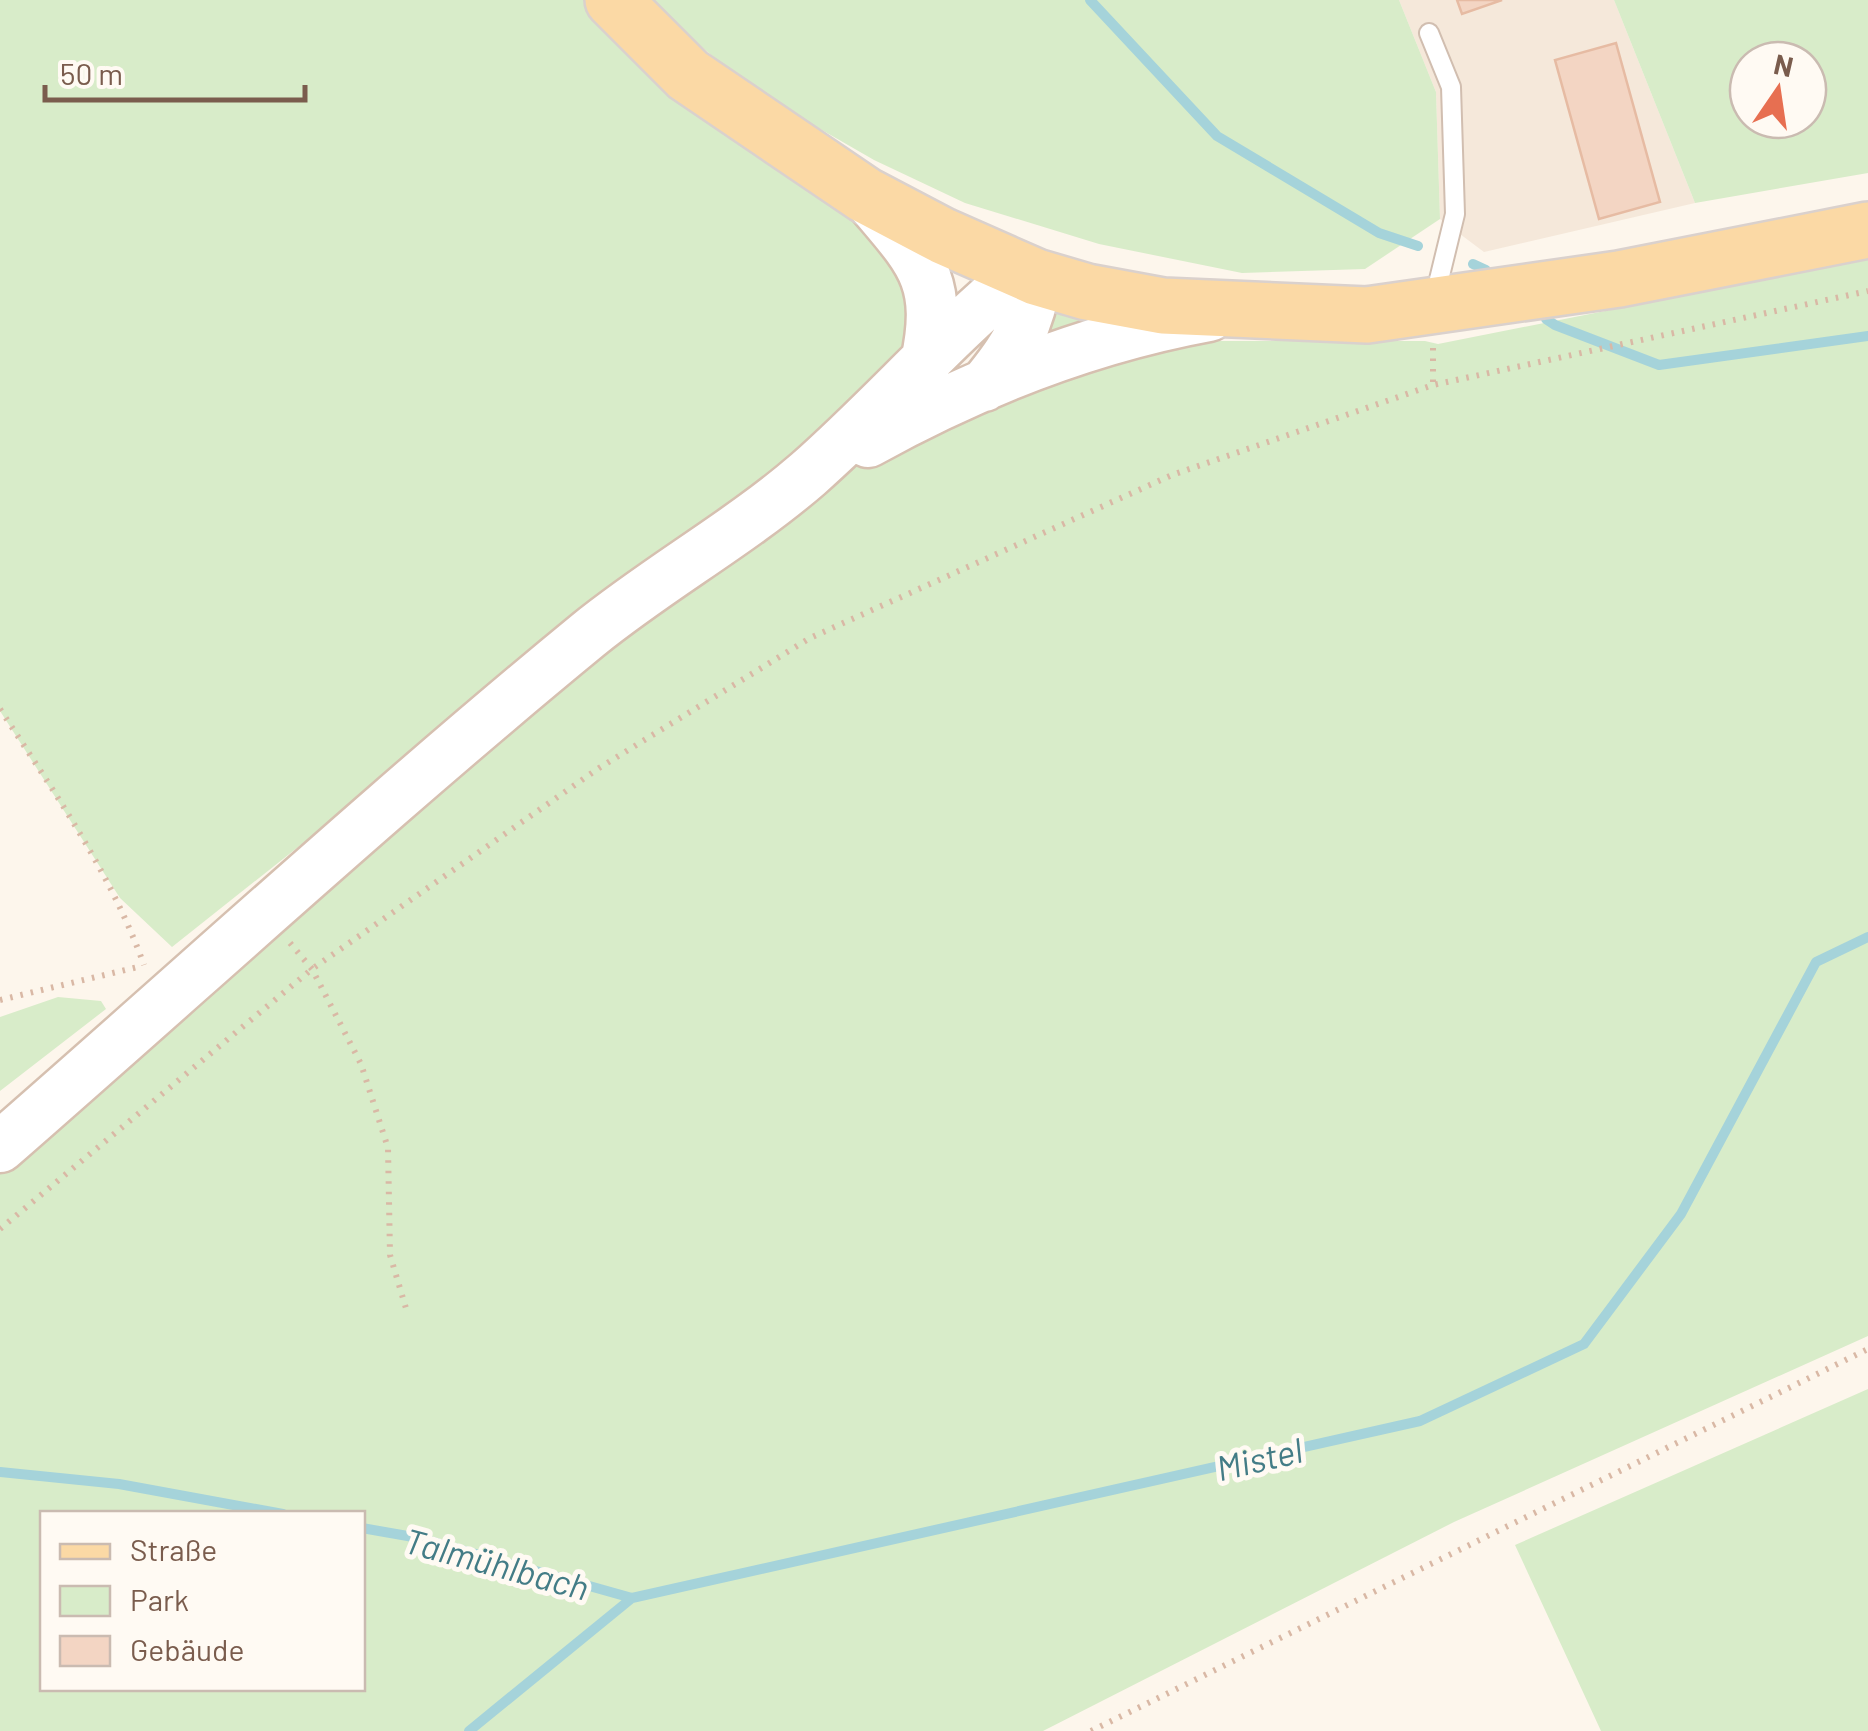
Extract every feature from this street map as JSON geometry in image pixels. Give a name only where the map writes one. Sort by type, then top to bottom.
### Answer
[{"type":"main road","points":[[614,0],[688,74],[865,194],[943,236],[1029,274],[1088,292],[1164,306],[1367,315],[1618,279],[1868,230]]},
{"type":"main road","points":[[865,194],[917,257],[928,279],[934,327],[926,362]]},
{"type":"main road","points":[[806,476],[926,362],[952,332],[1029,274]]},
{"type":"main road","points":[[984,386],[1014,349],[1026,322],[1029,274]]},
{"type":"main road","points":[[0,1147],[155,983],[264,911],[591,633],[806,476],[926,410],[1036,364],[1141,330],[1234,311]]},
{"type":"lane","points":[[1429,34],[1452,87],[1456,214],[1433,307]]},
{"type":"path","points":[[0,1229],[312,969],[599,768],[810,638],[1172,475],[1433,385],[1868,291]]},
{"type":"path","points":[[0,708],[95,854],[155,983],[0,1000]]},
{"type":"path","points":[[312,969],[362,1064],[388,1148],[390,1255],[408,1315]]},
{"type":"path","points":[[1092,1731],[1868,1350]]},
{"type":"shaded area","points":[[1399,0],[1614,0],[1695,203],[1484,252],[1440,219],[1436,92]]},
{"type":"green space","points":[[0,0],[594,0],[880,230],[914,276],[909,351],[883,383],[172,947],[120,898],[0,711]]},
{"type":"green space","points":[[646,0],[1399,0],[1436,92],[1440,219],[1365,269],[1242,273],[1099,244],[965,203],[874,160],[754,91]]},
{"type":"green space","points":[[1614,0],[1868,0],[1868,173],[1695,203]]},
{"type":"green space","points":[[1868,259],[1868,1336],[1454,1522],[1043,1731],[0,1731],[0,1167],[412,808],[829,479],[939,417],[1032,376],[1208,341],[1438,344]]},
{"type":"green space","points":[[1044,296],[1120,318],[1031,353]]},
{"type":"green space","points":[[58,997],[101,1001],[106,1009],[0,1091],[0,1017]]},
{"type":"green space","points":[[1868,1389],[1868,1731],[1601,1731],[1515,1545]]},
{"type":"building","points":[[1457,0],[1502,0],[1462,14]]},
{"type":"building","points":[[1616,43],[1660,202],[1599,219],[1555,60]]},
{"type":"waterway","points":[[1090,0],[1217,136],[1379,233],[1418,246]]},
{"type":"waterway","points":[[1473,264],[1486,270]]},
{"type":"waterway","points":[[1546,319],[1659,365],[1868,336]]},
{"type":"waterway","name":"Mistel","points":[[469,1731],[632,1598],[1420,1421],[1584,1344],[1681,1214],[1816,962],[1868,937]]},
{"type":"waterway","name":"Talmühlbach","points":[[0,1472],[119,1484],[267,1511]]},
{"type":"waterway","name":"Talmühlbach","points":[[365,1529],[419,1538],[632,1598]]}]
